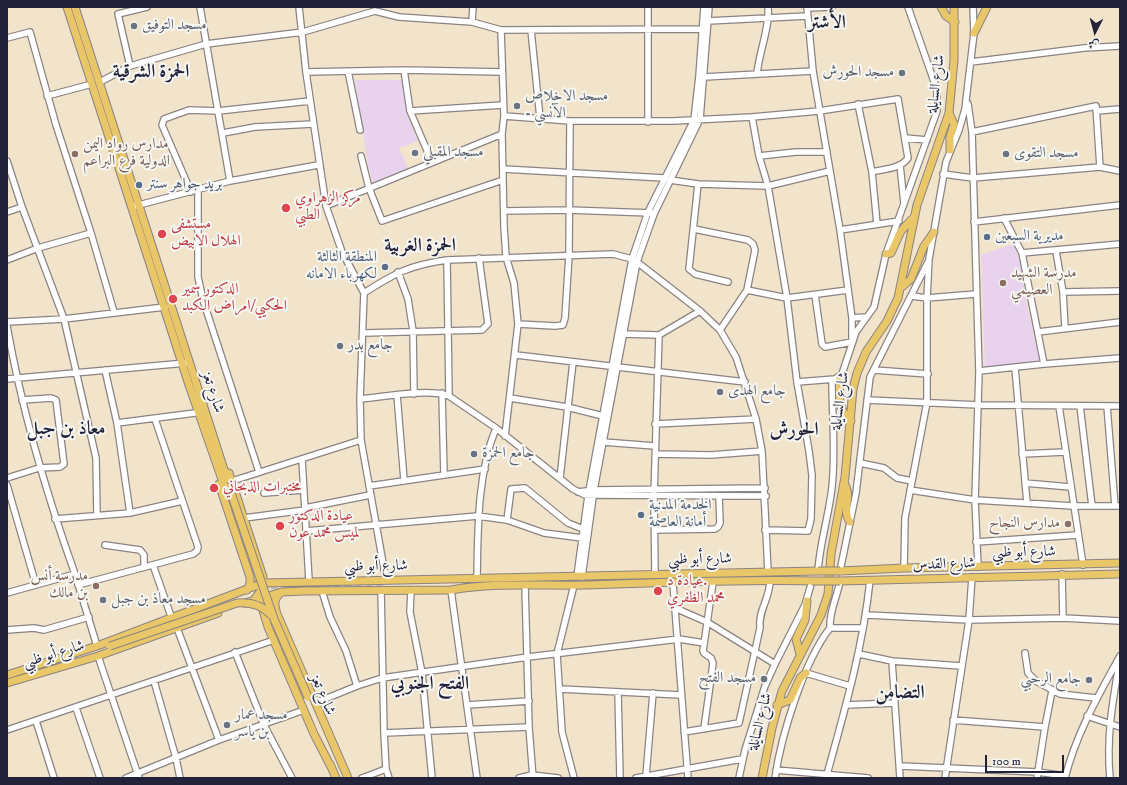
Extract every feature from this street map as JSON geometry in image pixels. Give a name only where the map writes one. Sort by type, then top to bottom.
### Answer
[{"type":"main road","name":"شارع تعز","points":[[67,7],[92,84],[136,206],[193,387],[336,778]]},
{"type":"main road","name":"شارع تعز","points":[[75,7],[100,82],[165,307],[185,363]]},
{"type":"main road","points":[[941,7],[946,16],[955,22]]},
{"type":"main road","name":"شارع السايلة","points":[[762,778],[777,705],[789,674],[826,604],[831,554],[844,483],[853,389],[859,366],[869,346],[894,309],[902,287],[914,217],[949,113],[955,22],[954,7]]},
{"type":"main road","points":[[974,33],[987,7]]},
{"type":"main road","points":[[949,113],[954,124],[950,137],[950,150]]},
{"type":"main road","points":[[886,254],[891,253],[901,231],[914,217]]},
{"type":"main road","points":[[902,287],[911,278],[924,246],[934,232]]},
{"type":"main road","points":[[836,379],[842,412],[851,421]]},
{"type":"main road","points":[[193,387],[195,413],[250,577],[250,584],[247,590]]},
{"type":"main road","points":[[844,483],[848,491],[846,514],[850,522]]},
{"type":"main road","points":[[228,486],[244,518],[262,573],[264,583],[258,599],[268,627],[304,710],[332,767]]},
{"type":"main road","points":[[241,548],[248,552],[252,550],[253,544]]},
{"type":"main road","name":"شارع أبو ظبي","points":[[7,683],[98,656],[242,604],[282,592],[322,591],[477,578],[818,571],[840,572],[904,568],[1120,564]]},
{"type":"main road","points":[[768,572],[770,580]]},
{"type":"main road","points":[[258,599],[265,589],[277,582],[262,573]]},
{"type":"main road","name":"شارع القدس","points":[[840,581],[1062,574],[1120,574]]},
{"type":"main road","name":"شارع أبو ظبي","points":[[7,675],[97,646],[172,619],[264,583],[306,582],[384,585],[411,590],[451,590],[474,586],[770,580],[840,581]]},
{"type":"main road","points":[[303,591],[299,587],[306,582]]},
{"type":"main road","points":[[384,585],[474,586]]},
{"type":"main road","points":[[282,592],[276,598],[274,603],[277,620],[348,778]]},
{"type":"main road","points":[[800,654],[796,639],[805,620],[807,601]]},
{"type":"main road","points":[[97,646],[110,646],[237,603],[244,602],[258,606],[277,620]]},
{"type":"main road","points":[[211,604],[218,606],[218,612],[216,614]]},
{"type":"main road","points":[[242,604],[254,607],[264,614]]},
{"type":"main road","points":[[268,627],[271,619],[277,620]]},
{"type":"main road","points":[[777,705],[790,700],[800,678],[806,673]]},
{"type":"main road","name":"شارع تعز","points":[[306,698],[343,778]]},
{"type":"street","points":[[130,66],[118,14],[147,7]]},
{"type":"street","points":[[200,7],[223,133],[230,181]]},
{"type":"street","points":[[299,7],[318,165],[326,206],[342,252],[364,293],[364,333],[360,399],[361,440],[384,585],[382,678],[386,769],[389,778]]},
{"type":"street","points":[[472,22],[473,7]]},
{"type":"street","points":[[648,7],[648,122]]},
{"type":"street","points":[[579,576],[603,416],[623,334],[635,260],[667,179],[694,120],[704,7]]},
{"type":"street","points":[[579,576],[583,529],[603,442],[635,260],[648,212],[700,119],[709,7]]},
{"type":"street","points":[[757,74],[759,54],[769,17],[768,7]]},
{"type":"street","points":[[832,7],[807,7],[807,16],[819,111],[840,230],[852,318],[852,342]]},
{"type":"street","points":[[818,571],[821,542],[833,475],[836,379],[858,328],[875,304],[886,254],[937,111],[937,90],[908,7]]},
{"type":"street","points":[[904,568],[905,518],[927,402],[927,298],[929,259],[943,174],[950,150],[962,119],[967,98],[974,33],[972,7]]},
{"type":"street","points":[[100,82],[130,66],[206,44],[303,32],[375,9],[399,17],[472,22],[501,30],[648,28],[703,29]]},
{"type":"street","points":[[708,22],[769,17],[807,16]]},
{"type":"street","points":[[501,30],[504,116],[502,134],[503,180],[506,257],[514,283],[518,324],[516,355],[505,436]]},
{"type":"street","points":[[531,30],[540,118]]},
{"type":"street","points":[[7,38],[30,32],[114,312]]},
{"type":"street","points":[[971,62],[1084,48],[1120,46]]},
{"type":"street","points":[[306,72],[404,70],[502,72]]},
{"type":"street","points":[[404,70],[410,111],[432,162]]},
{"type":"street","points":[[348,71],[360,130]]},
{"type":"street","points":[[704,77],[813,71]]},
{"type":"street","points":[[48,96],[92,84]]},
{"type":"street","points":[[967,98],[972,132],[976,294],[980,371],[975,500],[978,567]]},
{"type":"street","points":[[504,116],[570,121],[648,122],[752,117],[819,111],[898,99],[908,158],[905,163],[900,165],[872,172]]},
{"type":"street","points":[[191,192],[162,122],[189,110],[218,111],[310,101]]},
{"type":"street","points":[[858,104],[872,172],[877,224]]},
{"type":"street","points":[[410,111],[503,105]]},
{"type":"street","points":[[972,132],[1096,106],[1100,168]]},
{"type":"street","points":[[1096,111],[1120,109]]},
{"type":"street","points":[[752,117],[759,156],[768,186],[787,298],[797,382],[812,475],[811,519],[808,531],[765,530]]},
{"type":"street","points":[[518,324],[563,325],[565,318],[568,255],[568,174],[570,121]]},
{"type":"street","points":[[223,133],[255,127],[313,124]]},
{"type":"street","points":[[326,206],[502,134]]},
{"type":"street","points":[[905,138],[927,140]]},
{"type":"street","points":[[759,156],[796,152],[827,152]]},
{"type":"street","points":[[361,156],[369,188],[382,221],[503,180]]},
{"type":"street","points":[[7,164],[64,319],[96,458],[97,515]]},
{"type":"street","points":[[136,206],[230,181],[318,165]]},
{"type":"street","points":[[900,165],[904,206]]},
{"type":"street","points":[[943,174],[973,178],[1100,168],[1120,170]]},
{"type":"street","points":[[503,169],[667,179],[698,184],[768,186],[830,171]]},
{"type":"street","points":[[698,184],[689,269],[691,272],[728,282]]},
{"type":"street","points":[[198,190],[198,277],[203,300],[259,472]]},
{"type":"street","points":[[974,222],[1120,205]]},
{"type":"street","points":[[7,212],[22,207]]},
{"type":"street","points":[[504,211],[568,210],[648,212],[654,214]]},
{"type":"street","points":[[1004,218],[1022,253],[1044,364]]},
{"type":"street","points":[[840,230],[899,221]]},
{"type":"street","points":[[694,229],[748,240],[753,244],[755,250],[747,290],[720,330]]},
{"type":"street","points":[[7,260],[38,248],[91,233]]},
{"type":"street","points":[[1022,253],[1120,244]]},
{"type":"street","points":[[1056,251],[1063,292],[1065,328]]},
{"type":"street","points":[[364,293],[398,272],[424,263],[447,260],[612,254],[635,260],[700,311],[720,330],[736,356],[756,419],[762,451],[766,496],[765,530],[768,572]]},
{"type":"street","points":[[364,333],[482,330],[488,324],[479,258]]},
{"type":"street","points":[[840,572],[860,463],[868,384],[929,259]]},
{"type":"street","points":[[447,260],[449,396]]},
{"type":"street","points":[[398,272],[408,299],[413,331],[414,394]]},
{"type":"street","points":[[747,290],[787,298],[848,290]]},
{"type":"street","points":[[1063,292],[1120,291]]},
{"type":"street","points":[[912,296],[927,298],[976,294]]},
{"type":"street","points":[[815,295],[822,344],[824,347],[852,342]]},
{"type":"street","points":[[7,322],[64,319],[165,307]]},
{"type":"street","points":[[623,334],[659,335],[700,311]]},
{"type":"street","points":[[852,318],[866,318]]},
{"type":"street","points":[[1038,332],[1120,322]]},
{"type":"street","points":[[7,326],[16,377],[40,468],[55,519],[75,574],[97,646]]},
{"type":"street","points":[[655,574],[655,424],[659,335]]},
{"type":"street","points":[[516,355],[657,373],[745,382]]},
{"type":"street","points":[[980,371],[1120,358]]},
{"type":"street","points":[[560,478],[573,362]]},
{"type":"street","points":[[7,379],[185,363]]},
{"type":"street","points":[[1015,368],[1027,503]]},
{"type":"street","points":[[105,370],[117,423],[130,513]]},
{"type":"street","points":[[874,370],[928,374]]},
{"type":"street","points":[[797,382],[836,379]]},
{"type":"street","points":[[360,399],[397,395],[442,393],[449,396],[496,428],[578,492],[654,493],[765,488]]},
{"type":"street","points":[[442,393],[444,475]]},
{"type":"street","points":[[397,395],[404,480]]},
{"type":"street","points":[[7,478],[40,468],[60,467],[64,464],[56,400],[51,398],[22,400]]},
{"type":"street","points":[[510,398],[567,407],[603,416]]},
{"type":"street","points":[[867,400],[1019,406],[1120,406]]},
{"type":"street","points":[[1059,406],[1070,487],[1083,565]]},
{"type":"street","points":[[1080,406],[1092,506]]},
{"type":"street","points":[[910,490],[975,500],[1073,506],[1118,506],[1107,406]]},
{"type":"street","points":[[117,423],[195,413]]},
{"type":"street","points":[[78,585],[194,554],[197,551],[198,547],[155,419]]},
{"type":"street","points":[[655,424],[756,419]]},
{"type":"street","points":[[477,578],[478,516],[485,469],[496,428]]},
{"type":"street","points":[[228,486],[259,472],[361,440]]},
{"type":"street","points":[[603,442],[656,446]]},
{"type":"street","points":[[656,454],[712,455],[762,451]]},
{"type":"street","points":[[1022,454],[1065,452]]},
{"type":"street","points":[[302,459],[306,532],[306,582]]},
{"type":"street","points":[[860,463],[884,468],[897,478],[912,481]]},
{"type":"street","points":[[369,486],[485,469]]},
{"type":"street","points":[[1026,483],[1070,487]]},
{"type":"street","points":[[7,485],[36,585]]},
{"type":"street","points":[[507,520],[511,489],[525,488],[568,523],[583,529]]},
{"type":"street","points":[[264,493],[304,490]]},
{"type":"street","points":[[654,493],[719,496],[766,496]]},
{"type":"street","points":[[244,518],[305,509],[370,495]]},
{"type":"street","points":[[655,530],[714,529],[718,527],[720,523],[719,496]]},
{"type":"street","points":[[55,519],[130,513],[182,500]]},
{"type":"street","points":[[306,532],[375,524],[478,516],[507,520],[544,533],[582,538]]},
{"type":"street","points":[[976,542],[1078,535]]},
{"type":"street","points":[[105,545],[140,550],[144,555],[144,567]]},
{"type":"street","points":[[153,565],[172,619]]},
{"type":"street","points":[[7,593],[75,574]]},
{"type":"street","points":[[1062,574],[1063,618]]},
{"type":"street","points":[[944,778],[947,769],[960,666],[969,620],[972,577]]},
{"type":"street","points":[[684,732],[739,723],[760,628],[759,618],[767,600],[770,580]]},
{"type":"street","points":[[826,776],[859,654],[870,580]]},
{"type":"street","points":[[739,778],[742,759],[763,692],[775,664],[807,601],[812,581]]},
{"type":"street","points":[[775,778],[784,735],[806,673],[822,638],[830,628],[829,618],[836,600],[840,581]]},
{"type":"street","points":[[704,729],[713,664],[711,658],[704,654],[704,643],[712,582]]},
{"type":"street","points":[[673,583],[679,639],[681,695],[688,778]]},
{"type":"street","points":[[574,585],[557,654],[562,732],[574,778]]},
{"type":"street","points":[[525,586],[529,726],[533,777]]},
{"type":"street","points":[[411,590],[410,612],[422,673],[432,778]]},
{"type":"street","points":[[451,590],[477,778]]},
{"type":"street","points":[[322,591],[330,617],[346,651],[356,686]]},
{"type":"street","points":[[675,608],[707,622],[775,664]]},
{"type":"street","points":[[866,615],[969,620],[1063,618],[1120,621]]},
{"type":"street","points":[[7,630],[34,628],[44,630],[89,617]]},
{"type":"street","points":[[177,628],[219,740]]},
{"type":"street","points":[[830,628],[863,628]]},
{"type":"street","points":[[315,703],[356,686],[382,678],[528,657],[679,639],[704,643]]},
{"type":"street","points":[[7,730],[274,640]]},
{"type":"street","points":[[235,652],[264,725],[292,778]]},
{"type":"street","points":[[1026,653],[1028,673],[1036,681],[1052,691],[1069,696],[1096,698]]},
{"type":"street","points":[[859,654],[892,661],[960,666]]},
{"type":"street","points":[[98,656],[139,776]]},
{"type":"street","points":[[900,766],[1065,777],[1072,752],[1087,716],[1120,658]]},
{"type":"street","points":[[1110,778],[1108,756],[1109,722],[1120,658]]},
{"type":"street","points":[[892,661],[900,778]]},
{"type":"street","points":[[806,673],[850,686]]},
{"type":"street","points":[[154,681],[176,758],[180,778]]},
{"type":"street","points":[[560,689],[681,695]]},
{"type":"street","points":[[1037,775],[1052,691]]},
{"type":"street","points":[[618,692],[620,778]]},
{"type":"street","points":[[646,776],[653,693]]},
{"type":"street","points":[[467,705],[529,701]]},
{"type":"street","points":[[846,705],[894,703]]},
{"type":"street","points":[[76,708],[100,778]]},
{"type":"street","points":[[126,778],[139,776],[176,758],[219,740],[304,710]]},
{"type":"street","points":[[1087,716],[1109,722],[1120,727]]},
{"type":"street","points":[[953,720],[1045,727]]},
{"type":"street","points":[[36,721],[54,778]]},
{"type":"street","points":[[384,733],[529,726]]},
{"type":"street","points":[[636,778],[742,759]]},
{"type":"street","points":[[362,778],[386,769]]},
{"type":"street","points":[[776,770],[826,776],[868,778]]},
{"type":"street","points":[[519,778],[558,778]]},
{"type":"shaded area","points":[[355,80],[404,80],[407,115],[418,141],[399,148],[409,170],[374,185],[368,165]]},
{"type":"shaded area","name":"مدرسة الشهيد العصيمي","points":[[1013,244],[1020,261],[1027,306],[1040,361],[985,367],[981,255]]},
{"type":"tunnel","points":[[225,488],[259,591]]},
{"type":"tunnel","points":[[271,586],[386,586]]},
{"type":"tunnel","points":[[266,610],[303,699]]},
{"type":"place","name":"مسجد التوفيق","points":[[134,26]]},
{"type":"place","name":"مسجد الحورش","points":[[902,73]]},
{"type":"place","name":"مسجد الاخلاص - الآنسي","points":[[517,106]]},
{"type":"place","name":"مسجد المقبلي","points":[[415,153]]},
{"type":"place","name":"مدارس رواد اليمن الدولية فرع البراعم","points":[[75,154]]},
{"type":"place","name":"مسجد التقوى","points":[[1006,154]]},
{"type":"place","name":"بريد جواهر سنتر","points":[[139,185]]},
{"type":"place","name":"مركز الزهراوي الطبي","points":[[286,208]]},
{"type":"place","name":"مستشفى الهلال الابيض","points":[[162,234]]},
{"type":"place","name":"مديرية السبعين","points":[[987,237]]},
{"type":"place","name":"المنطقة الثالثة لكهرباء الامانه","points":[[385,267]]},
{"type":"place","name":"مدرسة الشهيد العصيمي","points":[[1003,283]]},
{"type":"place","name":"الدكتور سمير الحكيي/امراض الكبد","points":[[173,299]]},
{"type":"place","name":"جامع بدر","points":[[340,346]]},
{"type":"place","name":"جامع الهدى","points":[[720,392]]},
{"type":"place","name":"جامع الحمزة","points":[[474,454]]},
{"type":"place","name":"مختبرات الذبحاني","points":[[214,488]]},
{"type":"place","name":"الخدمة المدنية أمانة العاصمة","points":[[641,515]]},
{"type":"place","name":"مدارس النجاح","points":[[1068,524]]},
{"type":"place","name":"عيادة الدكتور لميس محمد عون","points":[[280,526]]},
{"type":"place","name":"مدرسة أنس بن مالك","points":[[96,586]]},
{"type":"place","name":"عيادة د. محمد الظفري","points":[[658,591]]},
{"type":"place","name":"مسجد معاذ بن جبل","points":[[103,600]]},
{"type":"place","name":"مسجد الفتح","points":[[764,679]]},
{"type":"place","name":"جامع الرحبي","points":[[1089,680]]},
{"type":"place","name":"مسجد عمار بن ياسر","points":[[227,725]]},
{"type":"district","name":"الأشتر","points":[[827,24]]},
{"type":"district","name":"الحمزة الشرقية","points":[[151,73]]},
{"type":"district","name":"الحمزة الغربية","points":[[420,247]]},
{"type":"district","name":"معاذ بن جبل","points":[[66,430]]},
{"type":"district","name":"الحورش","points":[[794,431]]},
{"type":"district","name":"الفتح الجنوبي","points":[[430,685]]},
{"type":"district","name":"التضامن","points":[[900,694]]}]
